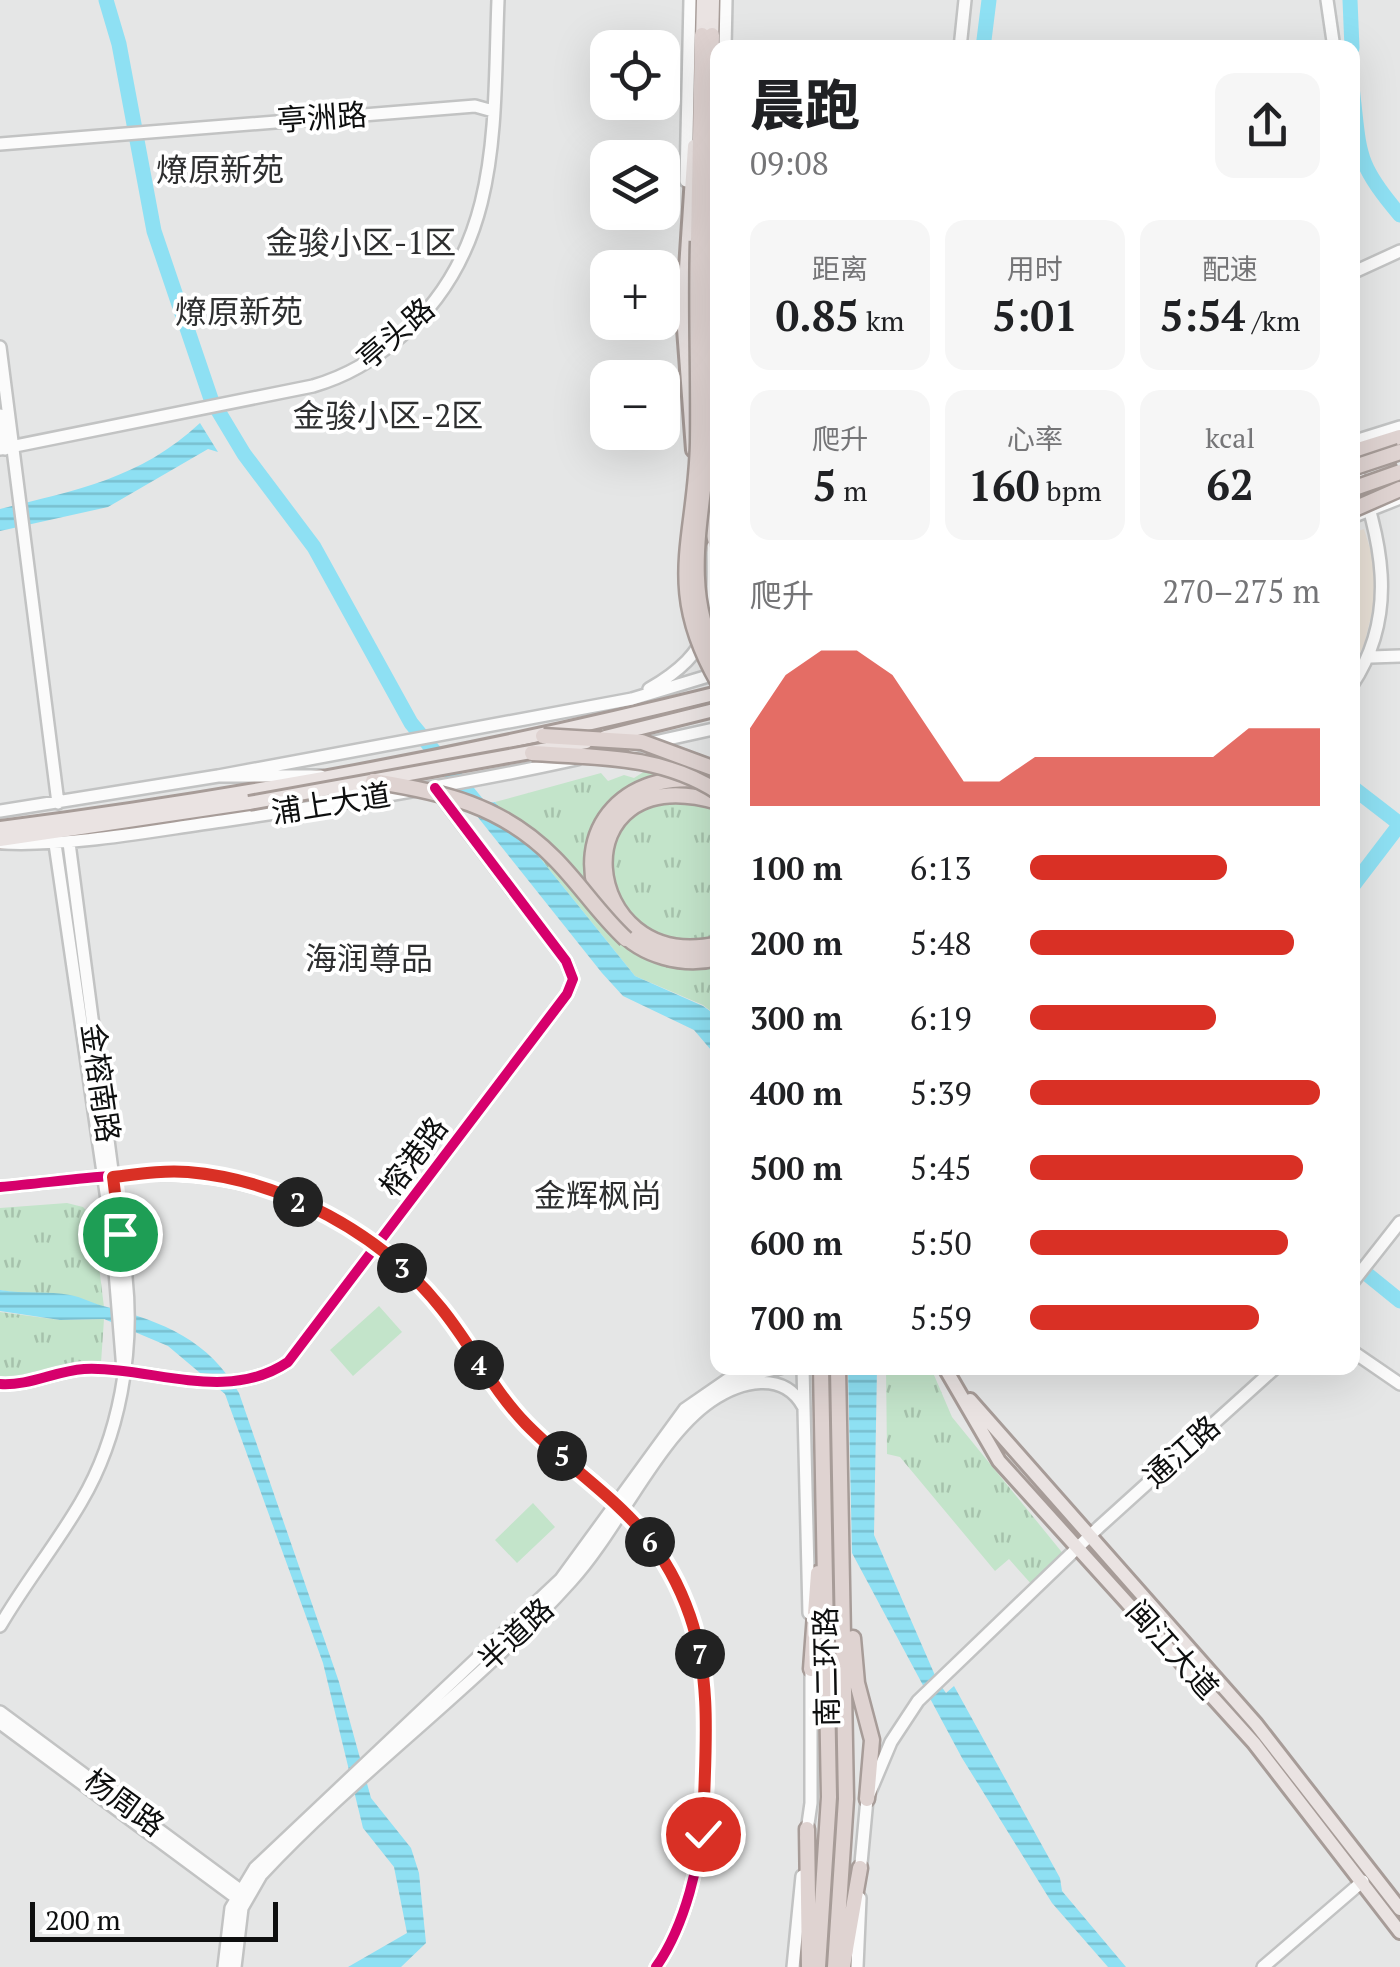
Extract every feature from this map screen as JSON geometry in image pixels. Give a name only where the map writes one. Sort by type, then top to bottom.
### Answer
[{"type":"highway","points":[[707,35],[698,448],[684,580],[689,616],[710,669]]},
{"type":"highway","points":[[702,242],[708,450],[696,581],[700,614],[710,638]]},
{"type":"highway","points":[[1360,452],[1400,437]]},
{"type":"highway","points":[[1360,465],[1400,452]]},
{"type":"highway","points":[[1360,486],[1400,472]]},
{"type":"highway","points":[[1360,510],[1400,490]]},
{"type":"highway","points":[[543,736],[642,742],[710,767]]},
{"type":"highway","points":[[532,753],[648,763],[687,775],[710,788]]},
{"type":"highway","points":[[626,938],[603,912],[590,876],[594,839],[615,805],[648,782],[687,776],[710,780]]},
{"type":"highway","points":[[373,781],[446,793],[485,807],[524,830],[626,938],[663,958],[700,963],[710,960]]},
{"type":"highway","points":[[710,800],[685,792],[652,795],[624,814],[606,844],[602,874],[614,905],[635,928],[667,945],[699,949],[710,946]]},
{"type":"highway","name":"南二环路","points":[[818,1967],[829,1797],[821,1375]]},
{"type":"highway","name":"南二环路","points":[[835,1967],[846,1799],[838,1375]]},
{"type":"highway","points":[[811,1669],[824,1532]]},
{"type":"highway","points":[[842,1534],[857,1683],[872,1740],[867,1800]]},
{"type":"highway","points":[[807,1829],[808,1967]]},
{"type":"highway","points":[[843,1967],[860,1868]]},
{"type":"main road","name":"亭头路","points":[[6,449],[300,390],[355,371],[396,341],[436,301],[466,254],[478,224],[493,111],[498,0]]},
{"type":"main road","points":[[690,0],[684,288],[688,414],[710,522]]},
{"type":"main road","points":[[703,0],[710,83]]},
{"type":"main road","points":[[684,288],[713,0]]},
{"type":"main road","points":[[725,40],[726,0]]},
{"type":"main road","points":[[961,40],[966,0]]},
{"type":"main road","points":[[1327,0],[1333,40]]},
{"type":"main road","name":"亭洲路","points":[[0,144],[474,106],[493,111]]},
{"type":"main road","points":[[1360,269],[1400,251]]},
{"type":"main road","points":[[0,346],[6,449]]},
{"type":"main road","points":[[0,415],[58,803]]},
{"type":"main road","points":[[1360,440],[1400,427]]},
{"type":"main road","points":[[1360,477],[1384,553],[1386,584],[1371,657],[1360,673]]},
{"type":"main road","points":[[1360,512],[1400,498]]},
{"type":"main road","points":[[632,699],[685,666],[704,640],[710,621]]},
{"type":"main road","points":[[1371,657],[1400,656]]},
{"type":"main road","points":[[0,811],[451,734],[632,699],[710,676]]},
{"type":"main road","points":[[0,828],[330,778],[543,736],[710,695]]},
{"type":"main road","name":"浦上大道","points":[[0,841],[249,803],[532,753],[710,711]]},
{"type":"main road","name":"浦上大道","points":[[0,841],[62,843],[440,787],[710,730]]},
{"type":"main road","points":[[642,745],[682,760],[710,777]]},
{"type":"main road","points":[[218,776],[330,778]]},
{"type":"main road","name":"榕港路","points":[[0,1384],[18,1384],[76,1370],[124,1370],[216,1383],[251,1379],[274,1370],[305,1344],[572,985],[566,961],[440,787]]},
{"type":"main road","name":"金榕南路","points":[[0,1626],[86,1492],[108,1436],[124,1370],[130,1310],[62,843]]},
{"type":"main road","points":[[0,1187],[175,1171],[233,1180],[311,1208],[378,1247],[440,1306],[518,1416],[622,1507],[682,1594],[696,1637],[706,1702],[698,1874],[680,1924],[656,1967]]},
{"type":"main road","points":[[1360,1273],[1400,1222]]},
{"type":"main road","points":[[1360,1357],[1400,1384]]},
{"type":"main road","name":"半道路","points":[[232,1930],[241,1896],[276,1859],[561,1592],[696,1398],[728,1380],[750,1375]]},
{"type":"main road","points":[[793,1967],[812,1784],[803,1375]]},
{"type":"main road","name":"闽江大道","points":[[952,1375],[985,1442],[1256,1724],[1400,1909]]},
{"type":"main road","name":"通江路","points":[[857,1967],[867,1800],[891,1742],[938,1680],[1267,1375]]},
{"type":"main road","name":"半道路","points":[[622,1507],[688,1421],[717,1397],[742,1386],[768,1382],[790,1390],[803,1406]]},
{"type":"main road","name":"闽江大道","points":[[1085,1543],[1254,1743],[1400,1932]]},
{"type":"main road","name":"金榕南路","points":[[0,1614],[18,1595]]},
{"type":"main road","name":"杨周路","points":[[0,1712],[241,1896]]},
{"type":"main road","name":"杨周路","points":[[0,1723],[241,1896]]},
{"type":"main road","points":[[1263,1967],[1362,1881]]},
{"type":"main road","points":[[224,1967],[232,1930]]},
{"type":"main road","points":[[232,1930],[236,1967]]},
{"type":"shaded area","points":[[1364,529],[1376,568],[1376,596],[1360,653],[1360,530]]},
{"type":"green space","points":[[645,771],[679,780],[710,797],[710,1010],[635,976],[495,802],[601,773],[608,781],[624,775],[634,778]]},
{"type":"green space","points":[[67,1203],[83,1207],[93,1218],[104,1307],[0,1290],[0,1208]]},
{"type":"green space","points":[[379,1306],[402,1332],[353,1376],[330,1350]]},
{"type":"green space","points":[[0,1312],[60,1320],[104,1319],[101,1363],[82,1362],[80,1367],[15,1380],[0,1379]]},
{"type":"green space","points":[[886,1375],[934,1375],[952,1417],[1065,1556],[1033,1586],[1009,1559],[995,1571],[900,1457],[887,1454]]},
{"type":"green space","points":[[533,1503],[555,1527],[517,1563],[495,1540]]},
{"type":"water","points":[[200,423],[218,452],[208,449],[108,507],[0,531],[0,509],[81,488],[130,470]]},
{"type":"water","points":[[495,802],[635,976],[710,1011],[710,1049],[694,1030],[623,996],[469,806]]},
{"type":"water","points":[[0,1290],[75,1296],[147,1319],[199,1346],[239,1393],[339,1682],[371,1798],[411,1848],[419,1873],[426,1943],[401,1967],[348,1967],[407,1933],[394,1867],[363,1828],[323,1663],[225,1394],[168,1346],[104,1319],[60,1320],[0,1311]]},
{"type":"water","points":[[848,1375],[877,1375],[874,1535],[937,1680],[946,1693],[954,1686],[1060,1878],[1062,1891],[1126,1967],[1108,1967],[1052,1903],[962,1758],[852,1553]]},
{"type":"waterway","points":[[106,0],[119,44],[154,231],[211,399],[244,454],[314,547],[411,723],[484,812]]},
{"type":"waterway","points":[[984,40],[989,0]]},
{"type":"waterway","points":[[1350,0],[1352,40]]},
{"type":"waterway","points":[[1360,145],[1367,169],[1400,215]]},
{"type":"waterway","points":[[1360,793],[1400,824]]},
{"type":"waterway","points":[[1360,876],[1400,824]]},
{"type":"waterway","points":[[1360,1268],[1400,1301]]},
{"type":"cycle path","points":[[0,1384],[84,1369],[214,1382],[264,1374],[288,1362],[567,994],[573,979],[566,961],[435,788]]},
{"type":"cycle path","points":[[0,1187],[114,1176],[185,1175],[258,1188],[319,1211],[362,1236],[401,1266],[450,1320],[490,1382],[521,1420],[627,1513],[657,1553],[683,1599],[701,1661],[706,1705],[706,1800],[700,1847],[675,1933],[656,1967]]},
{"type":"district","name":"燎原新苑","points":[[220,170]]},
{"type":"district","name":"金骏小区-1区","points":[[361,243]]},
{"type":"district","name":"燎原新苑","points":[[239,312]]},
{"type":"district","name":"金骏小区-2区","points":[[388,416]]},
{"type":"district","name":"海润尊品","points":[[369,959]]},
{"type":"district","name":"金辉枫尚","points":[[598,1196]]},
{"type":"route","points":[[120,1234],[113,1177],[167,1171],[220,1176],[298,1202],[344,1225],[378,1247],[429,1294],[510,1407],[540,1438],[625,1510],[677,1586],[690,1614],[705,1691],[703,1834]]}]
